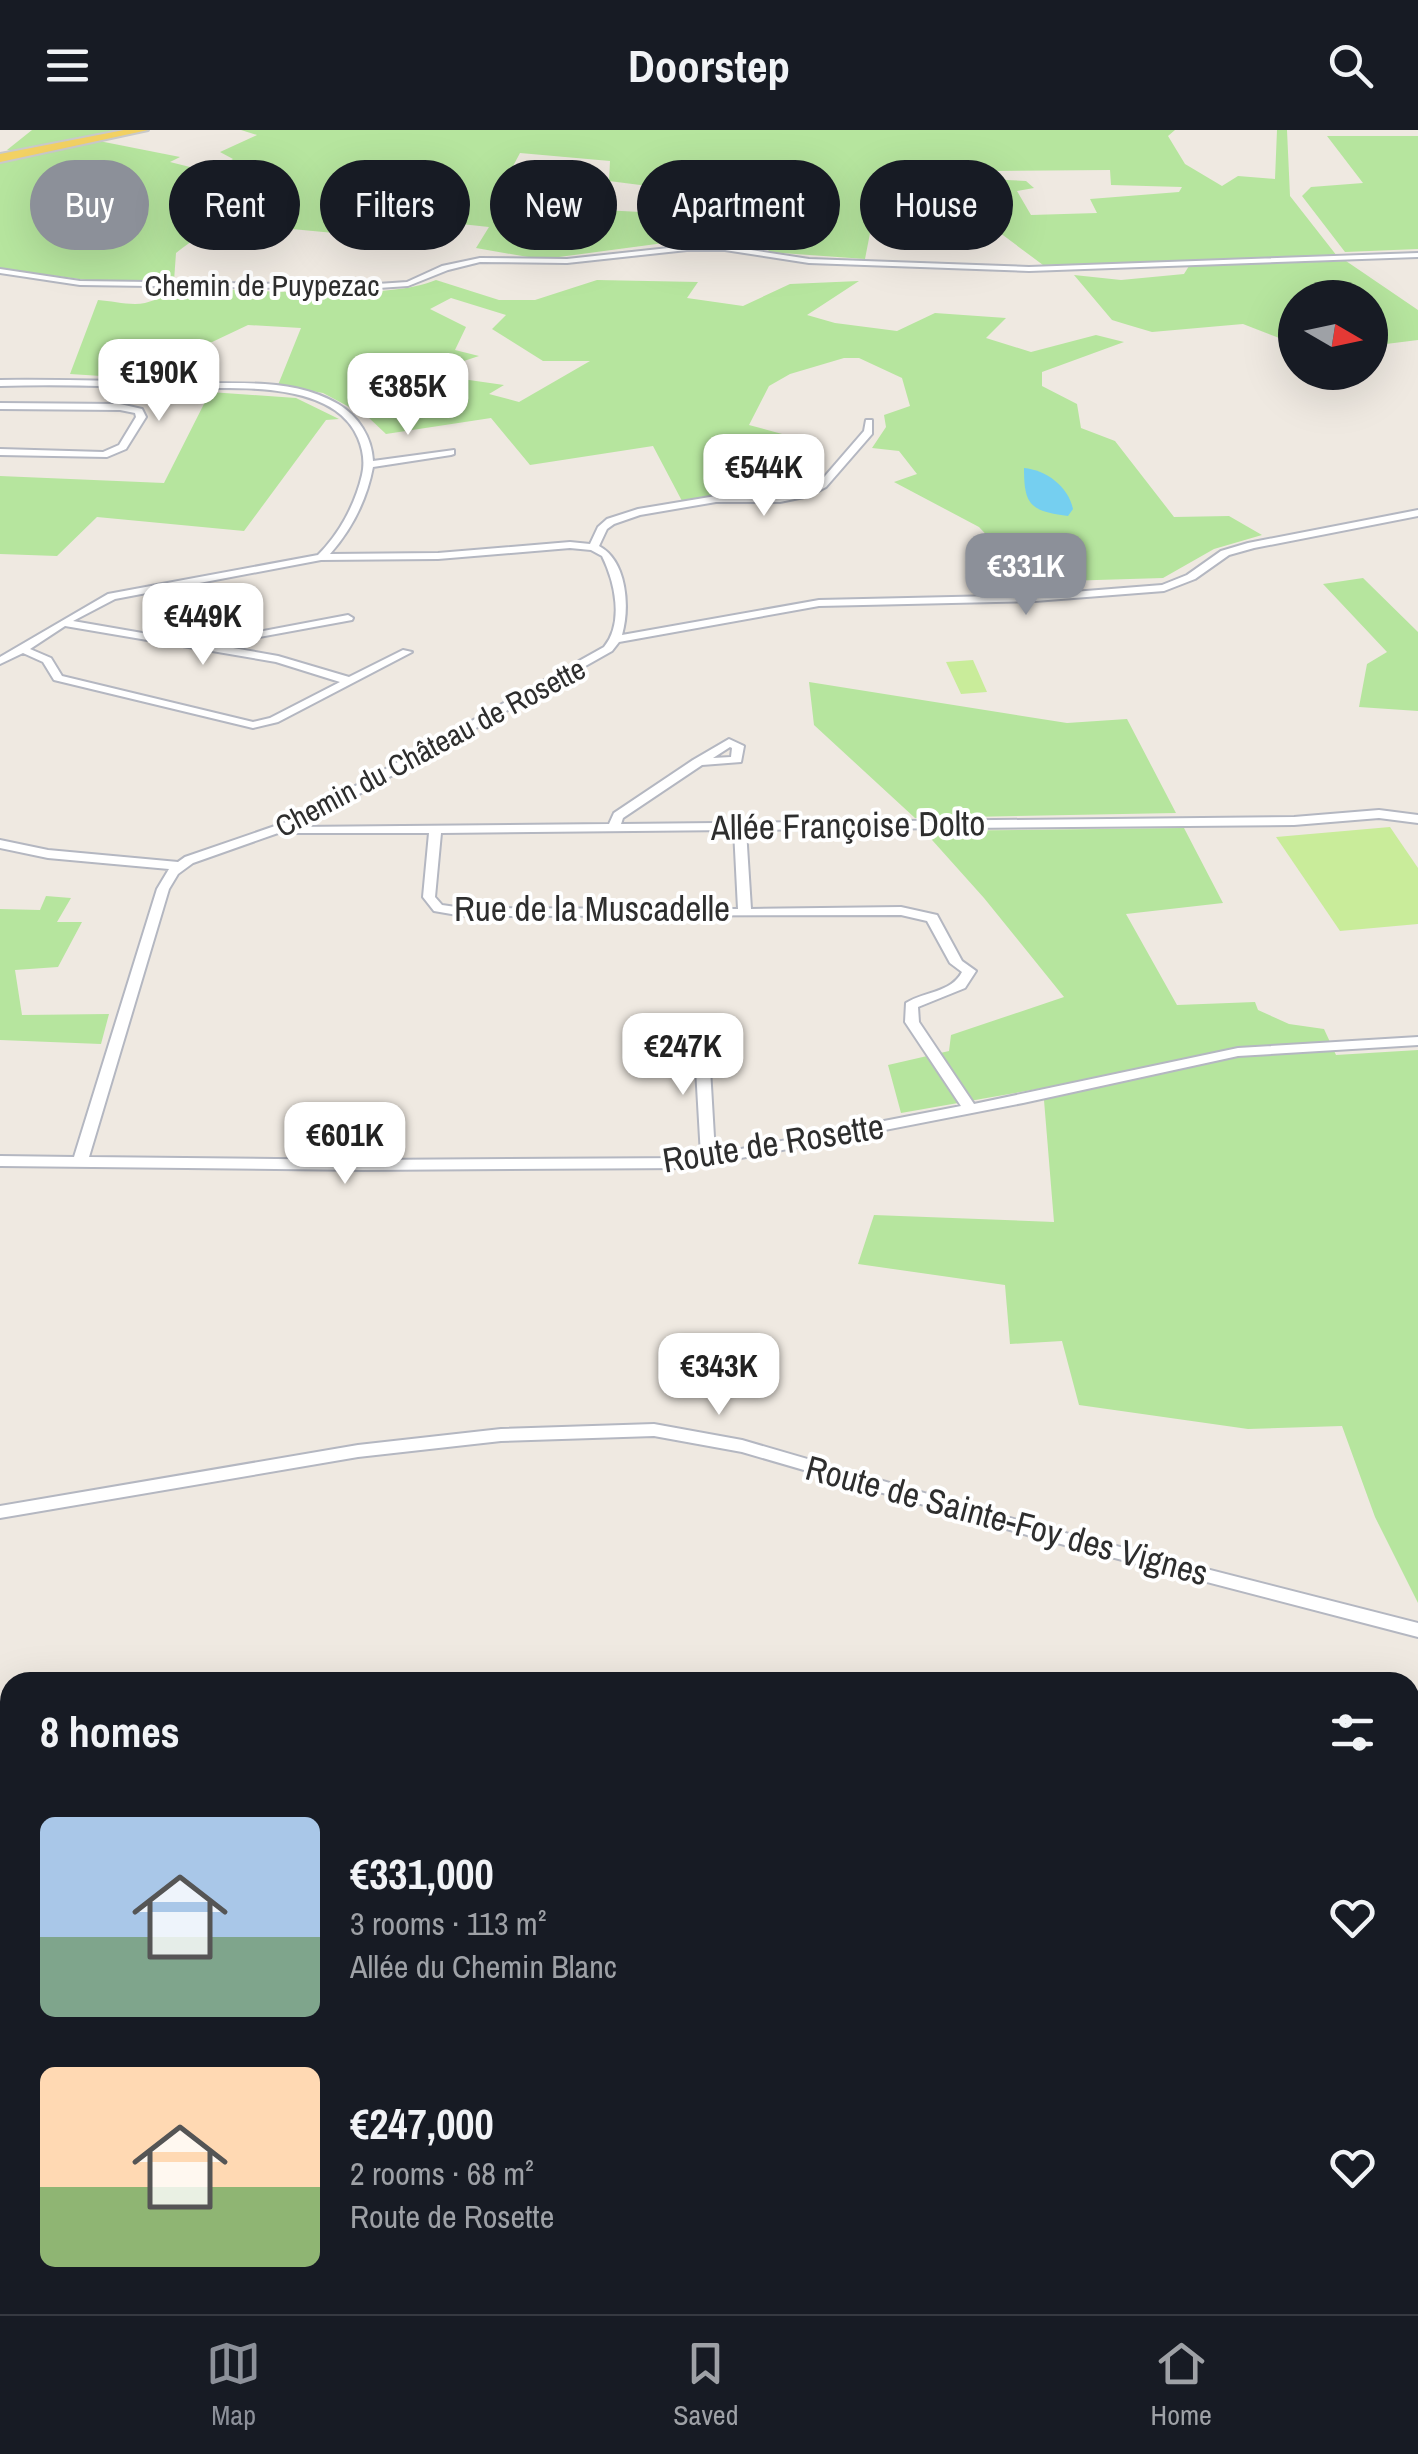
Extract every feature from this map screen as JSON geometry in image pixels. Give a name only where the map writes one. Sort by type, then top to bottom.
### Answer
[{"type":"main road","points":[[0,158],[142,130]]},
{"type":"street","name":"Chemin de Puypezac","points":[[0,271],[80,283],[362,287],[408,284],[445,268],[480,260],[545,262],[709,248],[809,261],[1030,268],[1418,255]]},
{"type":"street","points":[[0,383],[264,388],[324,400],[350,416],[370,448],[371,464],[362,492],[335,545],[321,557]]},
{"type":"street","points":[[0,406],[120,407],[139,410],[140,417],[123,448],[104,455],[0,452]]},
{"type":"street","points":[[0,661],[112,596],[321,557],[386,558],[594,547],[602,527],[626,515],[716,499],[783,499],[826,483],[848,450],[869,432],[870,422]]},
{"type":"street","points":[[371,464],[450,452]]},
{"type":"street","points":[[618,639],[819,603],[1034,598],[1164,588],[1191,577],[1225,553],[1252,545],[1418,513]]},
{"type":"street","name":"Chemin du Château de Rosette","points":[[180,866],[278,831],[592,660],[618,639],[621,624],[614,573],[606,554],[594,547]]},
{"type":"street","points":[[196,646],[348,618]]},
{"type":"street","points":[[64,624],[278,659],[350,681]]},
{"type":"street","points":[[24,650],[51,663],[58,678],[253,726],[274,720],[406,652]]},
{"type":"street","points":[[614,828],[618,816],[697,762]]},
{"type":"street","name":"Allée Françoise Dolto","points":[[278,831],[1294,820],[1379,814],[1418,818]]},
{"type":"street","name":"Rue de la Muscadelle","points":[[435,830],[429,897],[432,904],[445,910],[745,913],[740,826]]},
{"type":"street","points":[[0,844],[82,858],[180,866]]},
{"type":"street","points":[[80,1162],[162,889],[180,866]]},
{"type":"street","points":[[745,913],[901,910],[932,918],[958,963],[969,970],[967,981],[960,987],[921,997],[910,1006],[912,1022],[970,1109]]},
{"type":"street","points":[[701,1034],[708,1160]]},
{"type":"street","name":"Route de Rosette","points":[[0,1161],[690,1163],[1238,1052],[1418,1041]]},
{"type":"street","name":"Route de Sainte-Foy des Vignes","points":[[0,1512],[358,1451],[501,1435],[654,1430],[742,1446],[1034,1531],[1418,1630]]},
{"type":"green space","points":[[32,130],[128,130],[17,152],[7,150]]},
{"type":"green space","points":[[241,130],[1175,130],[1168,136],[1185,164],[1222,186],[1238,176],[1275,179],[1277,130],[1287,130],[1290,196],[1337,256],[1043,265],[1013,243],[1013,180],[1026,181],[1034,188],[1017,191],[1031,215],[1097,213],[1090,199],[1179,192],[1182,187],[1111,185],[1110,170],[1013,171],[1013,160],[860,160],[860,250],[867,250],[865,259],[768,252],[840,250],[840,160],[637,160],[637,185],[617,182],[617,160],[520,153],[516,160],[490,160],[490,250],[612,250],[528,257],[476,248],[489,227],[470,225],[470,160],[320,160],[320,232],[300,230],[300,160],[231,160],[220,152],[257,135]]},
{"type":"green space","points":[[1327,136],[1418,136],[1418,249],[1345,252],[1302,196],[1311,187],[1363,183]]},
{"type":"green space","points":[[99,141],[180,157],[169,160],[169,250],[180,250],[176,253],[174,281],[93,281],[0,268],[0,160]]},
{"type":"green space","points":[[617,211],[637,212],[637,247],[617,249]]},
{"type":"green space","points":[[1346,261],[1374,280],[1278,280],[1278,337],[1243,324],[1152,332],[1112,320],[1074,275],[1121,280],[1184,274],[1189,266]]},
{"type":"green space","points":[[436,280],[499,300],[535,300],[597,280],[698,282],[687,298],[743,306],[790,284],[859,281],[807,315],[897,331],[935,313],[1006,318],[986,338],[1031,352],[1096,335],[1124,342],[1042,372],[1042,386],[1077,404],[1081,428],[1115,441],[1174,517],[1229,516],[1262,535],[1214,549],[1163,578],[1031,582],[979,527],[894,482],[917,474],[899,451],[872,448],[886,427],[884,415],[910,406],[902,378],[859,358],[844,358],[790,374],[769,386],[749,425],[815,443],[794,458],[823,468],[814,480],[781,494],[682,501],[653,446],[530,465],[491,418],[386,434],[368,417],[422,384],[448,377],[504,385],[489,394],[519,402],[590,361],[543,361],[492,329],[506,315],[451,298],[430,309],[466,327],[455,350],[479,356],[415,377],[355,410],[323,393],[278,385],[301,328],[248,325],[210,343],[185,364],[136,366],[117,377],[70,374],[98,300],[140,304],[189,290],[383,291]]},
{"type":"green space","points":[[1388,290],[1418,310],[1418,340],[1388,344]]},
{"type":"green space","points":[[210,392],[296,398],[339,419],[326,420],[244,531],[97,517],[57,556],[0,554],[0,476],[164,483]]},
{"type":"green space","points":[[1363,578],[1418,632],[1418,711],[1359,707],[1367,664],[1387,652],[1323,584]]},
{"type":"green space","points":[[973,660],[987,692],[961,694],[946,662]]},
{"type":"green space","points":[[809,682],[1067,723],[1127,719],[1176,813],[915,818],[814,725]]},
{"type":"green space","points":[[1390,827],[1418,868],[1418,924],[1340,931],[1276,837]]},
{"type":"green space","points":[[1184,828],[1223,903],[1126,914],[1177,1005],[1255,1002],[1258,1010],[1289,1024],[1324,1029],[1336,1055],[1418,1050],[1418,1603],[1375,1517],[1342,1426],[1248,1429],[1079,1405],[1062,1341],[1010,1344],[1005,1285],[858,1264],[874,1215],[1054,1222],[1043,1088],[901,1113],[888,1065],[949,1051],[951,1035],[1064,997],[924,831]]},
{"type":"green space","points":[[46,896],[71,898],[57,922],[82,922],[58,967],[15,970],[22,1015],[109,1014],[101,1044],[0,1040],[0,909],[40,910]]},
{"type":"water","points":[[1024,468],[1048,476],[1061,486],[1073,509],[1068,516],[1045,512],[1032,504]]}]
